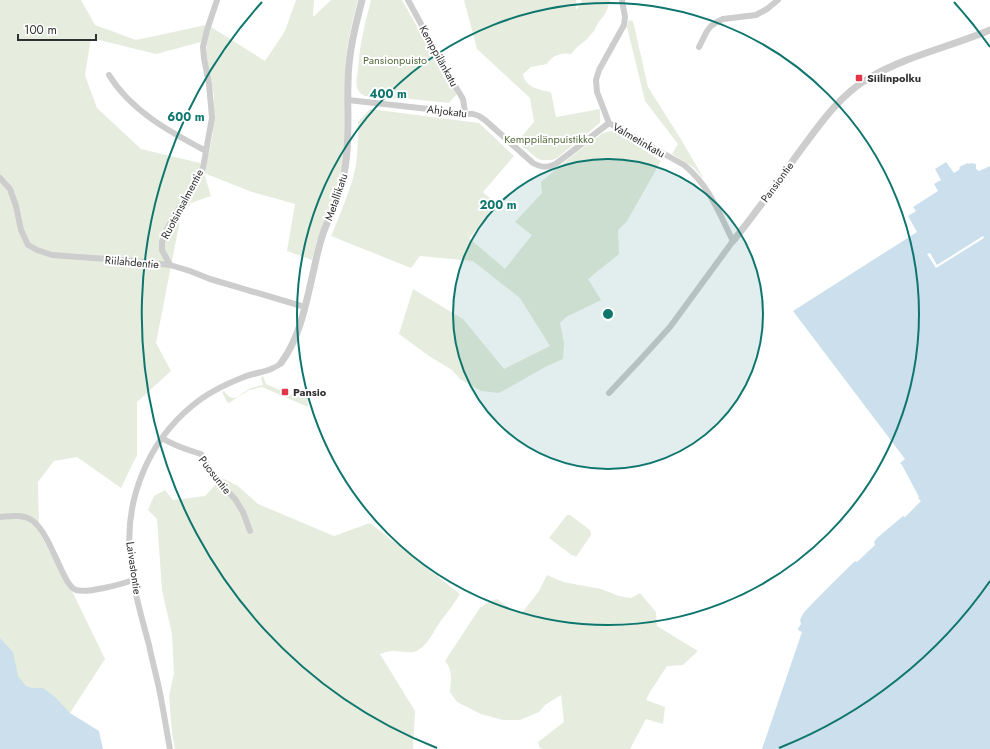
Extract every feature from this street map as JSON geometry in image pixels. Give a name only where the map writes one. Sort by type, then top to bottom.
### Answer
[{"type":"street","name":"Ruotsinsalmentie","points":[[170,265],[162,250],[162,242],[167,229],[202,168],[212,118],[209,84],[203,47],[217,0]]},
{"type":"street","name":"Metallikatu","points":[[281,363],[287,355],[300,324],[325,227],[342,183],[347,148],[349,65],[352,40],[362,0]]},
{"type":"street","name":"Kemppilänkatu","points":[[408,0],[451,80],[463,99],[465,112]]},
{"type":"street","name":"Valmetinkatu","points":[[622,0],[625,16],[624,25],[599,70],[596,80],[597,92],[609,123],[692,172],[700,180],[712,199],[733,240]]},
{"type":"street","points":[[699,47],[707,31],[717,22],[723,19],[756,15],[766,10],[778,0]]},
{"type":"street","name":"Pansiontie","points":[[609,393],[670,327],[816,129],[830,112],[851,91],[869,78],[888,68],[990,30]]},
{"type":"street","points":[[109,75],[122,94],[150,118],[180,138],[206,151]]},
{"type":"street","name":"Ahjokatu","points":[[348,100],[465,112],[479,116],[533,163],[544,167],[552,166],[557,163],[609,123]]},
{"type":"street","name":"Riilahdentie","points":[[0,178],[10,189],[16,206],[21,230],[28,245],[37,250],[52,255],[170,265],[210,279],[305,307]]},
{"type":"street","name":"Laivastontie","points":[[170,749],[162,704],[133,580],[129,537],[133,505],[142,474],[150,457],[162,438],[178,419],[204,396],[244,377],[272,369],[281,363]]},
{"type":"street","name":"Puosuntie","points":[[162,438],[168,442],[201,454],[216,479],[235,500],[243,512],[250,531]]},
{"type":"street","points":[[0,517],[23,517],[32,520],[41,530],[68,582],[74,589],[88,591],[133,580]]},
{"type":"green space","points":[[0,0],[81,0],[95,25],[136,40],[206,25],[201,42],[156,54],[91,38],[85,75],[97,108],[141,149],[200,163],[203,169],[209,153],[213,133],[214,95],[206,53],[208,36],[211,27],[265,61],[285,31],[296,0],[314,0],[313,17],[331,0],[358,0],[350,33],[345,66],[344,157],[338,179],[338,187],[316,243],[312,260],[287,251],[295,204],[252,192],[204,173],[211,196],[191,203],[181,215],[156,343],[171,371],[137,402],[137,455],[121,488],[77,457],[54,461],[38,482],[39,532],[73,593],[105,659],[70,713],[63,718],[0,666]]},
{"type":"green space","name":"Pansionpuisto","points":[[371,0],[402,0],[448,81],[457,94],[449,103],[365,96],[359,92],[356,83],[360,53]]},
{"type":"green space","name":"Kemppilänpuistikko","points":[[464,0],[576,0],[576,10],[582,0],[610,0],[605,14],[594,31],[571,54],[564,53],[558,55],[552,58],[547,64],[531,67],[523,74],[527,82],[533,87],[551,92],[556,117],[600,109],[600,123],[557,158],[552,160],[538,159],[517,142],[534,122],[530,98],[477,49]]},
{"type":"green space","points":[[629,20],[633,21],[648,87],[704,179],[693,167],[672,154],[678,144],[645,101],[627,27]]},
{"type":"green space","points":[[370,109],[479,123],[514,156],[483,192],[497,205],[469,238],[505,269],[532,235],[515,222],[542,193],[541,182],[603,133],[611,131],[617,133],[661,161],[627,221],[618,230],[619,254],[588,279],[601,300],[566,317],[560,323],[564,343],[563,359],[547,366],[499,393],[481,391],[460,379],[452,370],[429,356],[399,334],[413,289],[463,319],[504,369],[550,346],[520,298],[473,261],[420,256],[411,268],[331,236],[346,200],[355,171],[358,122]]},
{"type":"green space","points":[[263,376],[266,384],[282,391],[283,394],[293,395],[301,393],[307,397],[308,407],[262,387],[249,390],[229,403],[227,402],[222,392],[224,391],[227,395],[236,398],[249,389],[263,385],[261,378]]},
{"type":"green space","points":[[222,478],[238,486],[258,504],[334,536],[370,523],[460,594],[429,639],[419,650],[414,652],[391,651],[380,654],[415,711],[413,749],[175,749],[169,696],[174,673],[172,634],[162,590],[157,519],[148,510],[154,496],[165,490],[173,500],[205,496]]},
{"type":"green space","points":[[567,515],[570,515],[590,530],[591,533],[576,557],[549,538]]},
{"type":"green space","points":[[547,575],[563,582],[601,589],[619,596],[631,598],[640,593],[656,612],[657,626],[698,651],[683,665],[667,666],[646,700],[665,707],[663,724],[646,719],[630,749],[540,748],[538,742],[564,722],[561,695],[545,705],[539,712],[520,720],[503,720],[481,714],[457,702],[450,692],[450,672],[448,664],[445,661],[479,609],[490,601],[497,599],[513,611],[522,613],[539,591]]},
{"type":"water","points":[[946,162],[954,173],[960,169],[959,168],[961,166],[968,163],[976,164],[976,169],[979,171],[990,166],[990,749],[762,749],[802,632],[798,630],[800,626],[800,617],[852,563],[855,561],[857,562],[875,545],[874,542],[877,538],[903,516],[905,517],[921,501],[900,463],[905,459],[793,311],[917,232],[908,216],[916,211],[913,207],[938,191],[934,184],[941,180],[935,169]]},
{"type":"water","points":[[0,638],[13,652],[18,676],[26,686],[32,688],[43,688],[55,697],[70,713],[99,731],[103,749],[0,749]]},
{"type":"pier","points":[[983,236],[984,238],[936,268],[927,254],[930,253],[937,265]]},
{"type":"pier","points":[[855,561],[804,612],[800,620],[801,624],[798,630],[796,630],[802,610],[850,562]]},
{"type":"place","name":"Siilinpolku","points":[[859,78]]},
{"type":"place","name":"Pansio","points":[[285,392]]}]
